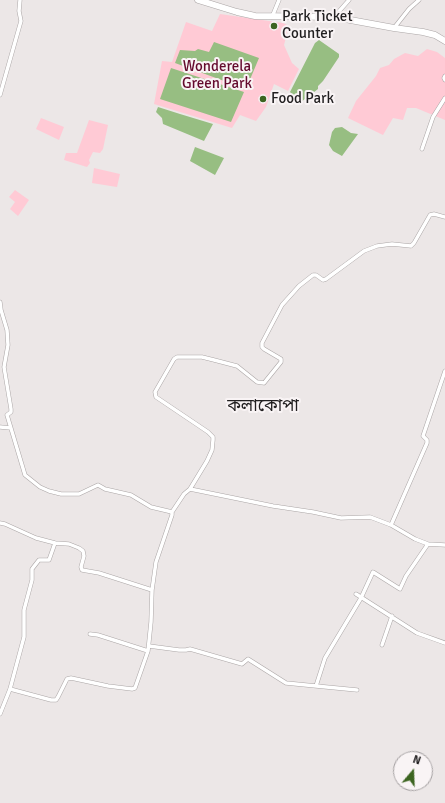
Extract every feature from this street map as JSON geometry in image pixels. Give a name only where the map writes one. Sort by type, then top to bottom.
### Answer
[{"type":"main road","points":[[198,0],[255,16],[334,17],[423,32],[435,35],[445,42]]},
{"type":"street","points":[[0,94],[21,21],[19,10],[20,0]]},
{"type":"street","points":[[272,17],[279,0]]},
{"type":"street","points":[[334,17],[349,0]]},
{"type":"street","points":[[394,28],[409,9],[419,0]]},
{"type":"street","points":[[445,76],[445,80]]},
{"type":"street","points":[[422,149],[433,116],[445,98]]},
{"type":"street","points":[[10,689],[56,700],[67,679],[71,678],[108,686],[132,689],[137,685],[148,651],[152,590],[156,562],[172,512],[184,494],[190,489],[207,461],[212,450],[214,440],[208,432],[156,397],[155,392],[174,359],[177,357],[202,357],[237,366],[258,382],[264,383],[281,362],[281,359],[264,349],[262,347],[262,343],[282,305],[299,286],[313,275],[316,275],[323,280],[326,279],[364,252],[377,246],[392,244],[411,246],[430,215],[434,214],[445,217]]},
{"type":"street","points":[[0,302],[7,330],[8,345],[4,367],[11,409],[8,415],[25,475],[40,487],[49,491],[61,494],[79,494],[98,486],[131,495],[151,507],[172,512]]},
{"type":"street","points":[[391,525],[427,443],[427,440],[423,436],[445,371]]},
{"type":"street","points":[[0,427],[11,428]]},
{"type":"street","points":[[190,489],[341,518],[370,517],[391,525],[415,539],[428,544],[445,545]]},
{"type":"street","points":[[0,523],[6,524],[36,538],[55,543],[69,544],[79,548],[83,551],[84,556],[81,567],[82,570],[99,573],[152,590]]},
{"type":"street","points":[[0,714],[10,689],[24,637],[24,610],[32,580],[32,569],[39,560],[49,560],[55,543]]},
{"type":"street","points":[[316,686],[325,658],[361,598],[373,572],[401,588],[406,576],[428,544]]},
{"type":"street","points":[[356,594],[417,632],[445,643]]},
{"type":"street","points":[[382,644],[392,616]]},
{"type":"street","points":[[90,634],[98,635],[148,651]]},
{"type":"street","points":[[148,646],[180,650],[190,649],[242,664],[248,659],[286,683],[357,690]]},
{"type":"green space","name":"Wonderela Green Park","points":[[220,14],[283,23],[289,26],[284,45],[292,63],[299,69],[288,91],[274,84],[266,107],[256,121],[240,115],[232,128],[154,104],[162,61],[172,62],[186,22],[212,31]]},
{"type":"green space","points":[[427,49],[437,52],[445,58],[445,120],[416,108],[407,108],[403,120],[393,118],[383,135],[348,118],[356,101],[376,76],[380,68],[389,65],[394,59],[405,53],[418,56]]},
{"type":"green space","points":[[41,118],[64,127],[59,140],[36,129]]},
{"type":"green space","points":[[89,120],[108,125],[103,149],[100,153],[93,152],[89,160],[90,163],[87,167],[64,160],[66,153],[77,153]]},
{"type":"green space","points":[[94,168],[120,174],[117,187],[92,183]]},
{"type":"green space","points":[[15,190],[29,200],[18,216],[10,209],[15,202],[9,197]]},
{"type":"shaded area","points":[[319,40],[339,54],[339,57],[318,86],[318,89],[301,102],[302,104],[290,92],[315,43]]},
{"type":"shaded area","points":[[214,42],[259,58],[246,89],[175,63],[180,50],[195,51],[198,49],[209,52]]},
{"type":"shaded area","points":[[171,68],[244,92],[231,122],[160,99]]},
{"type":"shaded area","points":[[158,107],[213,124],[204,141],[163,124],[162,118],[156,112]]},
{"type":"shaded area","points":[[342,127],[351,133],[358,134],[342,156],[333,151],[329,145],[332,132],[335,128]]},
{"type":"shaded area","points":[[195,147],[224,158],[215,175],[190,161]]},
{"type":"place","name":"Park Ticket Counter","points":[[274,26]]},
{"type":"place","name":"Food Park","points":[[263,99]]},
{"type":"district","name":"কলাকোপা","points":[[263,407]]}]
